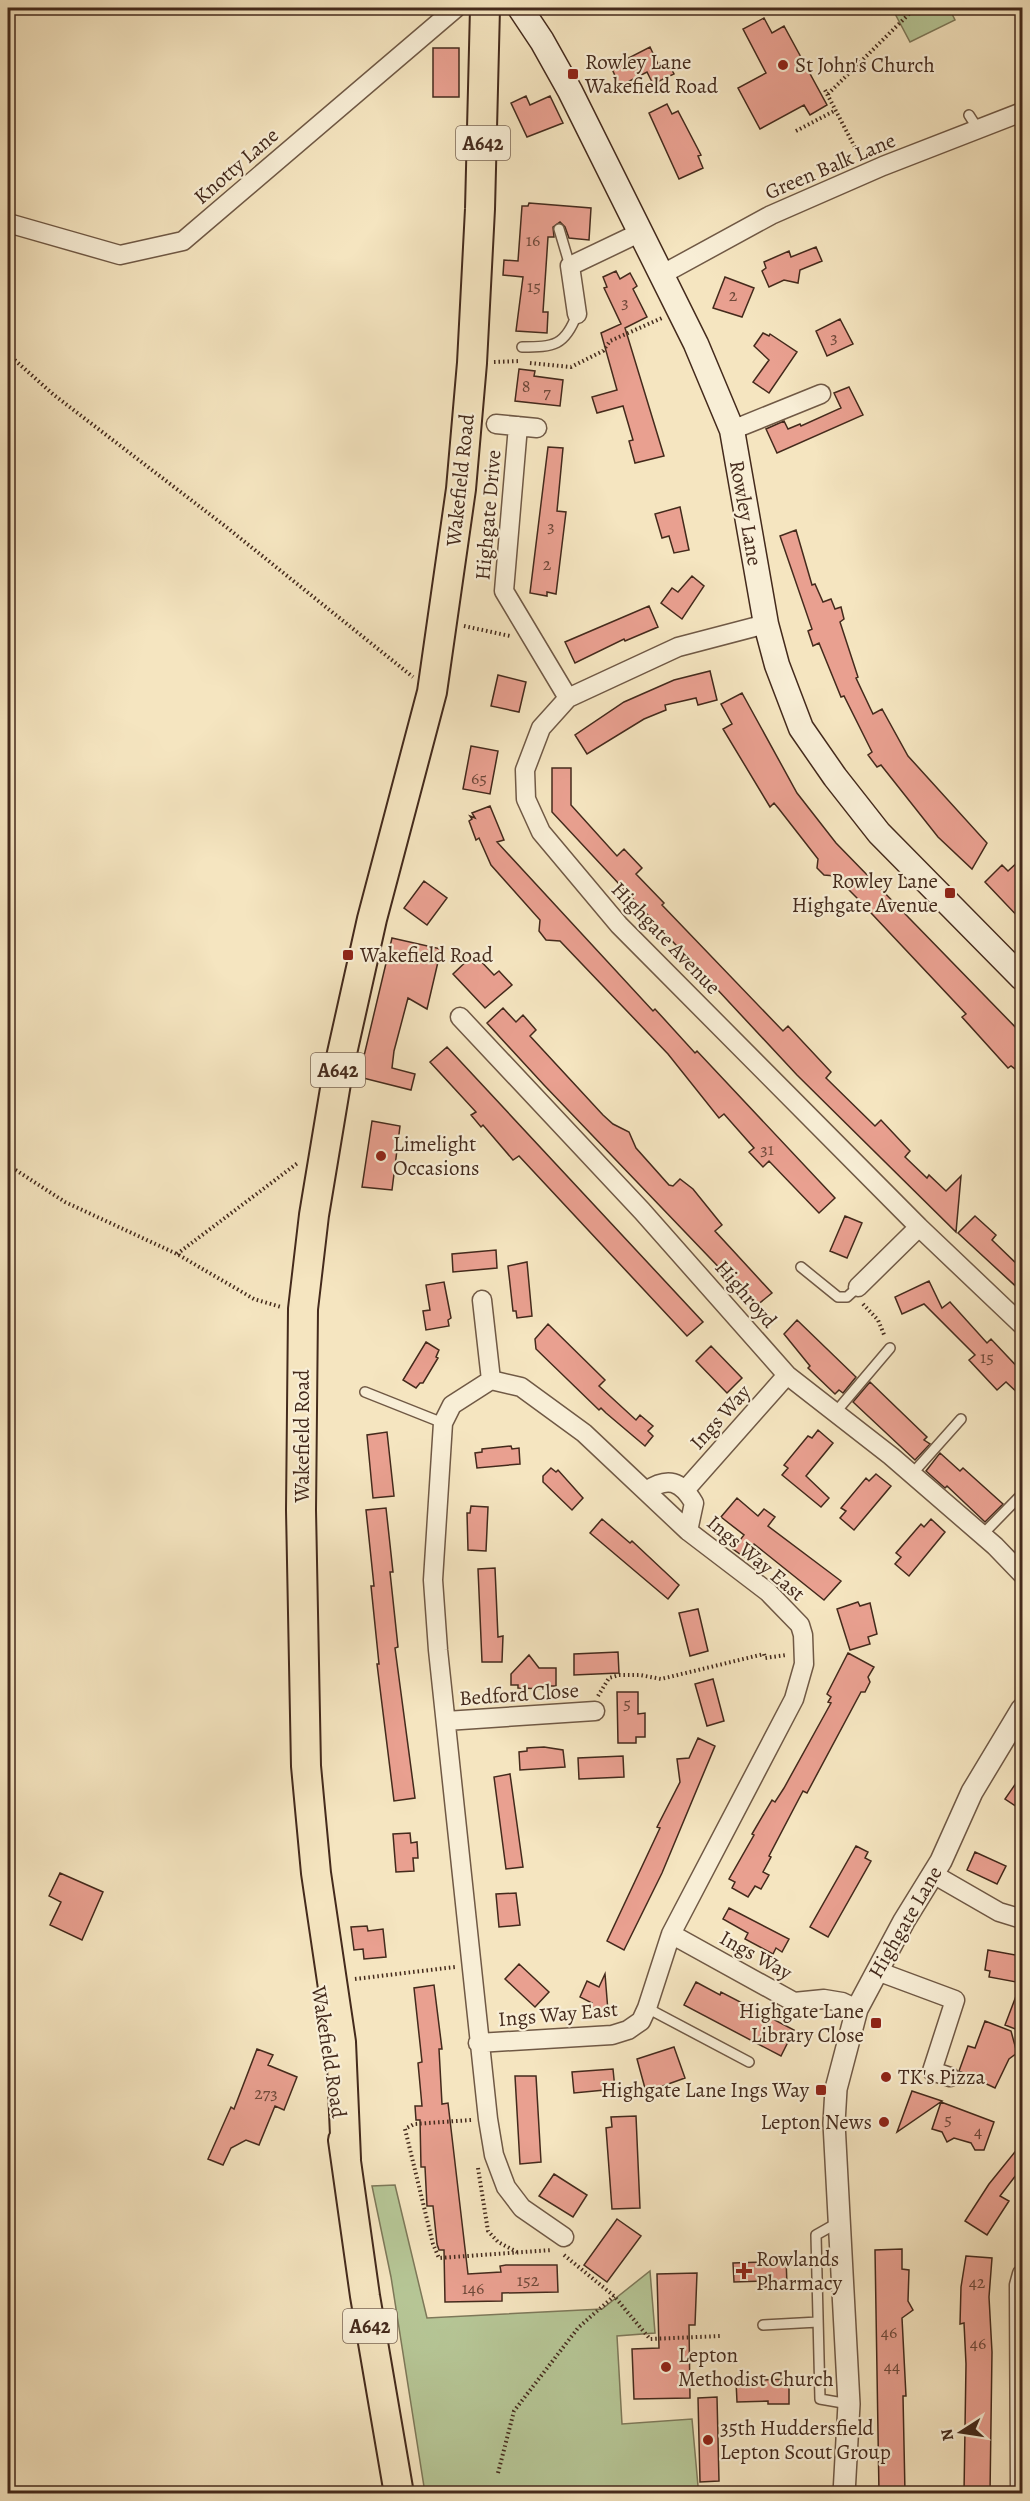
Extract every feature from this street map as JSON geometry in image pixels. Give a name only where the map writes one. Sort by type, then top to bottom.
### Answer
[{"type":"highway","name":"Wakefield Road","points":[[346,2159],[340,2042],[316,1873],[306,1766],[301,1510],[303,1309],[325,1146],[372,919],[432,692],[461,489],[472,363],[484,133],[485,8]]},
{"type":"highway","name":"Wakefield Road","points":[[316,1873],[318,2000],[346,2159],[365,2296],[399,2493]]},
{"type":"main road","name":"Rowley Lane","points":[[520,8],[542,40],[570,91],[678,309],[732,430],[766,624],[777,665],[801,728],[835,777],[879,832],[1023,978]]},
{"type":"street","name":"Knotty Lane","points":[[8,223],[120,255],[183,241],[456,8]]},
{"type":"street","name":"Green Balk Lane","points":[[661,275],[771,215],[868,173],[973,122],[1023,112]]},
{"type":"street","points":[[577,314],[570,266],[639,233]]},
{"type":"street","points":[[732,430],[821,394]]},
{"type":"street","name":"Highgate Drive","points":[[496,424],[537,428]]},
{"type":"street","name":"Highgate Drive","points":[[518,426],[504,591],[568,699]]},
{"type":"street","name":"Highgate Avenue","points":[[766,624],[678,647],[568,699],[541,728],[525,770],[526,800],[541,832],[619,925],[919,1227],[1023,1325]]},
{"type":"street","name":"Highroyd","points":[[460,1017],[642,1211],[787,1376],[912,1474],[1023,1574]]},
{"type":"street","points":[[858,1287],[919,1227]]},
{"type":"street","points":[[443,1423],[452,1405],[491,1380],[482,1300]]},
{"type":"street","name":"Ings Way","points":[[686,1489],[787,1376]]},
{"type":"street","name":"Ings Way East","points":[[443,1423],[433,1580],[478,2043],[612,2035],[628,2031],[641,2021],[671,1934],[794,1699],[804,1652],[800,1625],[776,1600],[688,1531],[584,1433],[521,1387],[491,1380]]},
{"type":"street","points":[[646,1491],[658,1483],[673,1483],[686,1489],[694,1503],[688,1531]]},
{"type":"street","name":"Highgate Lane","points":[[844,2493],[849,2404],[834,2133],[836,2089],[857,2009],[933,1874],[972,1792],[1023,1709]]},
{"type":"street","name":"Bedford Close","points":[[446,1721],[595,1712]]},
{"type":"street","points":[[933,1874],[999,1912],[1023,1918]]},
{"type":"street","name":"Ings Way","points":[[671,1934],[794,2001],[824,1999],[842,2002],[857,2009]]},
{"type":"street","points":[[877,1971],[955,2000],[932,2071],[950,2077]]},
{"type":"street","points":[[478,2043],[494,2155],[506,2187],[522,2208],[564,2238]]},
{"type":"street","points":[[1020,2493],[1019,2285],[1023,2274]]},
{"type":"lane","points":[[559,229],[570,266]]},
{"type":"lane","points":[[522,347],[546,347],[558,343],[570,332],[577,314]]},
{"type":"lane","points":[[801,1268],[838,1297],[847,1296],[858,1287]]},
{"type":"lane","points":[[834,1414],[890,1348]]},
{"type":"lane","points":[[365,1392],[443,1423]]},
{"type":"lane","points":[[912,1474],[961,1419]]},
{"type":"lane","points":[[982,1535],[1023,1494]]},
{"type":"lane","points":[[647,2008],[749,2062]]},
{"type":"lane","points":[[839,2222],[816,2235],[820,2399],[849,2404]]},
{"type":"lane","points":[[763,2325],[818,2322]]},
{"type":"path","points":[[868,173],[826,92],[915,8]]},
{"type":"path","points":[[796,131],[836,110]]},
{"type":"path","points":[[472,363],[513,361],[571,367],[603,351],[610,341],[629,335],[678,309]]},
{"type":"path","points":[[8,354],[54,395],[225,526],[432,692]]},
{"type":"path","points":[[443,614],[460,612],[458,625],[534,642]]},
{"type":"path","points":[[177,1254],[293,1165],[325,1146]]},
{"type":"path","points":[[8,1165],[65,1202],[177,1254],[254,1299],[303,1309]]},
{"type":"path","points":[[858,1287],[863,1306],[878,1320],[890,1348]]},
{"type":"path","points":[[595,1712],[598,1691],[609,1678],[619,1675],[640,1675],[661,1679],[764,1654],[765,1658],[804,1652]]},
{"type":"path","points":[[332,1981],[470,1965]]},
{"type":"path","points":[[488,2119],[414,2124],[405,2129],[433,2244],[439,2258],[557,2249],[614,2296],[650,2339],[721,2336]]},
{"type":"path","points":[[494,2155],[477,2160],[488,2231],[498,2242],[518,2253]]},
{"type":"path","points":[[498,2473],[514,2410],[578,2328],[614,2296]]},
{"type":"green space","points":[[892,8],[949,8],[955,20],[910,42]]},
{"type":"green space","points":[[395,2185],[427,2318],[602,2309],[650,2271],[655,2333],[617,2336],[622,2424],[692,2419],[698,2486],[710,2493],[425,2493],[391,2277],[372,2186]]},
{"type":"building","name":"St John's Church","points":[[764,18],[772,33],[784,26],[827,105],[810,115],[804,105],[760,129],[738,88],[766,73],[743,29]]},
{"type":"building","points":[[650,47],[658,64],[667,60],[674,74],[653,84],[647,72],[620,86],[611,67]]},
{"type":"building","points":[[433,48],[459,48],[459,97],[433,97]]},
{"type":"building","points":[[526,96],[530,105],[550,96],[563,123],[527,137],[511,103]]},
{"type":"building","points":[[667,104],[672,114],[678,111],[701,155],[698,156],[703,168],[679,179],[649,113]]},
{"type":"building","points":[[529,203],[591,208],[589,240],[569,238],[565,227],[560,222],[553,227],[554,237],[548,237],[543,312],[548,312],[547,333],[516,331],[523,277],[503,275],[504,260],[518,261],[522,206],[528,206]]},
{"type":"building","points":[[816,247],[822,261],[800,270],[798,283],[784,280],[769,287],[762,271],[766,268],[764,262],[789,251],[791,257]]},
{"type":"building","points":[[616,271],[620,279],[630,273],[637,286],[633,289],[647,317],[625,328],[664,456],[635,463],[629,441],[633,440],[623,406],[597,413],[592,397],[617,390],[601,333],[621,324],[604,288],[607,287],[603,277]]},
{"type":"building","points":[[725,277],[754,288],[742,317],[713,308]]},
{"type":"building","points":[[840,319],[853,344],[827,356],[816,331]]},
{"type":"building","points":[[763,333],[769,336],[770,334],[797,352],[769,393],[753,382],[769,360],[754,346]]},
{"type":"building","points":[[519,369],[535,371],[534,376],[563,380],[560,406],[515,401]]},
{"type":"building","points":[[849,387],[863,415],[777,453],[766,429],[784,421],[788,429],[800,424],[801,426],[841,408],[834,393]]},
{"type":"building","points":[[548,447],[563,448],[557,511],[566,512],[556,594],[547,592],[547,596],[530,593]]},
{"type":"building","points":[[680,507],[689,550],[674,553],[669,536],[662,538],[655,514]]},
{"type":"building","points":[[796,530],[812,585],[815,584],[823,602],[831,599],[835,609],[841,607],[844,619],[840,622],[858,677],[856,678],[873,714],[882,709],[908,756],[987,843],[972,869],[938,837],[881,765],[877,767],[868,755],[872,752],[844,696],[841,697],[819,643],[813,646],[808,631],[812,629],[780,536]]},
{"type":"building","points":[[692,576],[704,586],[682,619],[661,603],[672,588],[678,592]]},
{"type":"building","points":[[649,606],[658,627],[625,641],[624,639],[575,663],[565,642]]},
{"type":"building","points":[[710,671],[717,700],[698,705],[696,698],[665,705],[666,710],[644,719],[587,754],[575,735],[624,702],[674,680]]},
{"type":"building","points":[[498,675],[526,682],[519,712],[491,706]]},
{"type":"building","points":[[742,693],[797,793],[836,843],[1023,1035],[1023,1075],[1011,1066],[1008,1068],[962,1017],[966,1014],[856,897],[835,876],[824,875],[817,868],[818,859],[774,803],[770,807],[723,729],[732,724],[721,704]]},
{"type":"building","points":[[471,746],[498,751],[490,794],[463,789]]},
{"type":"building","points":[[552,768],[571,768],[571,805],[617,856],[624,849],[642,868],[636,874],[664,903],[662,905],[783,1031],[788,1026],[831,1072],[826,1078],[875,1126],[881,1120],[910,1151],[905,1157],[927,1178],[929,1175],[946,1191],[961,1176],[956,1232],[797,1075],[552,812]]},
{"type":"building","points":[[490,806],[504,840],[497,842],[653,1011],[655,1009],[695,1053],[697,1051],[835,1198],[819,1213],[769,1161],[763,1167],[749,1152],[754,1148],[724,1114],[719,1118],[668,1054],[560,941],[546,940],[539,931],[540,920],[491,865],[479,838],[476,840],[469,821],[472,819],[470,816],[475,818],[472,813]]},
{"type":"building","points":[[1023,857],[1023,922],[985,882],[1002,865],[1008,871]]},
{"type":"building","points":[[424,881],[447,898],[427,925],[404,908]]},
{"type":"building","points":[[392,938],[441,949],[427,1009],[408,998],[394,1051],[392,1068],[415,1074],[411,1090],[359,1077]]},
{"type":"building","points":[[474,954],[494,975],[499,971],[512,985],[485,1008],[453,974]]},
{"type":"building","points":[[503,1008],[516,1022],[523,1015],[536,1030],[530,1036],[603,1115],[613,1124],[629,1132],[636,1148],[669,1185],[673,1186],[680,1179],[693,1189],[722,1225],[715,1231],[772,1293],[756,1306],[544,1085],[487,1023]]},
{"type":"building","points":[[447,1047],[703,1322],[687,1336],[519,1156],[513,1160],[483,1125],[481,1127],[471,1115],[476,1112],[430,1062]]},
{"type":"building","name":"Limelight Occasions","points":[[372,1121],[400,1126],[392,1190],[362,1187]]},
{"type":"building","points":[[845,1216],[862,1223],[847,1258],[830,1251]]},
{"type":"building","points":[[975,1216],[996,1235],[992,1240],[1023,1270],[1023,1293],[958,1233]]},
{"type":"building","points":[[496,1250],[497,1268],[453,1272],[452,1254]]},
{"type":"building","points":[[527,1262],[532,1316],[517,1318],[516,1311],[513,1311],[508,1266]]},
{"type":"building","points":[[929,1281],[942,1308],[950,1302],[987,1343],[991,1339],[1023,1373],[1023,1398],[1006,1382],[997,1390],[969,1360],[975,1355],[924,1304],[902,1314],[895,1297]]},
{"type":"building","points":[[444,1282],[451,1318],[448,1320],[449,1326],[426,1330],[423,1311],[430,1310],[426,1285]]},
{"type":"building","points":[[797,1320],[856,1377],[843,1393],[839,1390],[835,1394],[808,1368],[810,1366],[784,1334]]},
{"type":"building","points":[[548,1324],[605,1380],[599,1386],[636,1420],[640,1415],[653,1426],[648,1431],[653,1436],[645,1446],[601,1408],[599,1410],[536,1349],[535,1339]]},
{"type":"building","points":[[426,1342],[439,1350],[436,1357],[438,1358],[423,1383],[416,1388],[403,1380]]},
{"type":"building","points":[[711,1346],[742,1378],[727,1393],[696,1361]]},
{"type":"building","points":[[870,1382],[927,1437],[924,1440],[930,1444],[915,1460],[853,1402]]},
{"type":"building","points":[[818,1430],[833,1443],[806,1476],[829,1498],[821,1507],[782,1475],[788,1468],[784,1465],[808,1436],[812,1438]]},
{"type":"building","points":[[387,1432],[394,1496],[373,1498],[367,1435]]},
{"type":"building","points":[[511,1446],[512,1449],[519,1448],[520,1464],[477,1468],[475,1453],[482,1452],[482,1449]]},
{"type":"building","points":[[940,1453],[960,1471],[963,1468],[1003,1504],[985,1522],[947,1486],[945,1488],[926,1471]]},
{"type":"building","points":[[551,1468],[556,1472],[558,1470],[583,1498],[572,1510],[543,1482],[543,1476]]},
{"type":"building","points":[[876,1474],[891,1486],[854,1530],[840,1518],[846,1511],[841,1508],[866,1478],[869,1481]]},
{"type":"building","points":[[737,1498],[758,1516],[764,1509],[775,1517],[768,1526],[841,1581],[824,1600],[754,1544],[744,1557],[733,1549],[744,1535],[721,1517]]},
{"type":"building","points":[[471,1506],[488,1507],[486,1551],[468,1550],[467,1513],[470,1513]]},
{"type":"building","points":[[386,1508],[398,1647],[395,1648],[415,1798],[394,1801],[377,1664],[379,1664],[371,1586],[374,1586],[366,1510]]},
{"type":"building","points":[[602,1519],[630,1543],[632,1541],[679,1585],[668,1599],[590,1533]]},
{"type":"building","points":[[931,1519],[945,1532],[909,1576],[895,1564],[901,1557],[896,1553],[921,1524],[924,1527]]},
{"type":"building","points":[[495,1568],[498,1637],[503,1636],[502,1662],[482,1662],[478,1569]]},
{"type":"building","points":[[858,1602],[860,1606],[870,1603],[877,1634],[868,1637],[870,1644],[850,1650],[837,1609]]},
{"type":"building","points":[[698,1609],[708,1651],[690,1656],[679,1613]]},
{"type":"building","points":[[618,1652],[619,1673],[574,1675],[574,1654]]},
{"type":"building","points":[[848,1653],[874,1667],[868,1677],[870,1682],[865,1692],[861,1692],[807,1793],[803,1791],[769,1856],[771,1857],[763,1872],[769,1875],[761,1889],[755,1886],[748,1897],[732,1888],[735,1882],[729,1879],[754,1835],[752,1834],[772,1800],[775,1802],[784,1788],[831,1703],[828,1702],[831,1697],[827,1694]]},
{"type":"building","points":[[529,1655],[539,1668],[556,1668],[556,1686],[548,1686],[548,1689],[518,1688],[518,1685],[511,1685],[511,1674]]},
{"type":"building","points":[[713,1679],[724,1721],[707,1726],[695,1684]]},
{"type":"building","points":[[617,1692],[638,1692],[638,1714],[645,1713],[645,1737],[636,1737],[636,1743],[618,1743]]},
{"type":"building","points":[[698,1738],[715,1746],[662,1873],[624,1950],[607,1941],[660,1828],[657,1827],[680,1782],[677,1759],[689,1758]]},
{"type":"building","points":[[544,1747],[563,1750],[565,1767],[520,1770],[519,1752],[527,1751],[527,1748]]},
{"type":"building","points":[[623,1756],[624,1777],[579,1779],[578,1758]]},
{"type":"building","points":[[1023,1773],[1023,1811],[1005,1799]]},
{"type":"building","points":[[510,1774],[523,1867],[506,1869],[494,1777]]},
{"type":"building","points":[[410,1833],[411,1843],[417,1842],[418,1858],[413,1858],[414,1871],[396,1872],[393,1834]]},
{"type":"building","points":[[856,1846],[868,1852],[865,1858],[871,1861],[828,1937],[810,1927]]},
{"type":"building","points":[[975,1852],[1006,1866],[997,1884],[967,1870]]},
{"type":"building","points":[[60,1873],[103,1892],[82,1940],[50,1925],[61,1902],[49,1896]]},
{"type":"building","points":[[516,1893],[520,1925],[499,1927],[496,1894]]},
{"type":"building","points":[[729,1908],[789,1939],[782,1952],[776,1948],[773,1954],[745,1939],[748,1933],[723,1919]]},
{"type":"building","points":[[367,1926],[368,1931],[383,1929],[386,1957],[364,1959],[363,1949],[354,1950],[351,1927]]},
{"type":"building","points":[[988,1950],[1021,1956],[1016,1982],[989,1977],[990,1971],[985,1970]]},
{"type":"building","points":[[519,1964],[549,1992],[535,2007],[505,1979]]},
{"type":"building","points":[[605,1974],[608,2011],[606,2010],[603,2016],[589,2009],[592,2003],[580,1997],[587,1981],[599,1987]]},
{"type":"building","points":[[696,1982],[720,1995],[721,1992],[794,2030],[781,2056],[684,2005]]},
{"type":"building","points":[[1021,1983],[1023,1984],[1023,2032],[1005,2025]]},
{"type":"building","points":[[434,1985],[442,2049],[439,2049],[442,2104],[448,2103],[468,2274],[501,2272],[500,2266],[506,2265],[557,2265],[558,2292],[502,2293],[502,2301],[445,2302],[444,2250],[439,2250],[437,2244],[433,2206],[427,2206],[425,2167],[421,2167],[420,2120],[416,2120],[415,2106],[422,2106],[418,2063],[422,2062],[414,1988]]},
{"type":"building","points":[[985,2021],[1011,2031],[1017,2053],[1009,2059],[995,2088],[959,2071],[968,2046],[975,2048]]},
{"type":"building","points":[[674,2047],[685,2078],[646,2092],[637,2059]]},
{"type":"building","points":[[257,2049],[273,2055],[268,2065],[297,2077],[284,2110],[275,2106],[259,2145],[246,2140],[231,2148],[223,2165],[208,2159],[231,2107],[234,2109]]},
{"type":"building","points":[[613,2069],[615,2089],[574,2093],[572,2072]]},
{"type":"building","points":[[515,2076],[536,2076],[541,2162],[520,2164]]},
{"type":"building","points":[[912,2091],[942,2101],[897,2132]]},
{"type":"building","points":[[941,2102],[994,2122],[984,2150],[975,2150],[971,2143],[954,2138],[947,2142],[942,2132],[932,2129]]},
{"type":"building","points":[[636,2116],[640,2208],[612,2209],[606,2128],[612,2127],[611,2117]]},
{"type":"building","points":[[1023,2142],[1023,2166],[1000,2196],[1009,2201],[987,2235],[965,2221],[989,2184]]},
{"type":"building","points":[[554,2174],[587,2195],[573,2217],[539,2196]]},
{"type":"building","points":[[617,2219],[641,2236],[607,2282],[584,2265]]},
{"type":"building","points":[[902,2249],[902,2269],[909,2270],[908,2301],[913,2310],[902,2318],[906,2396],[903,2396],[905,2493],[879,2493],[875,2250]]},
{"type":"building","points":[[966,2256],[992,2258],[989,2297],[992,2352],[990,2493],[964,2493],[966,2364],[964,2323],[960,2324],[961,2287]]},
{"type":"building","points":[[786,2257],[787,2286],[765,2287],[765,2281],[734,2282],[733,2263],[766,2262],[765,2258]]},
{"type":"building","points":[[697,2273],[695,2325],[689,2325],[690,2398],[634,2399],[632,2349],[659,2348],[657,2274]]},
{"type":"building","points":[[789,2379],[789,2404],[768,2404],[768,2401],[737,2402],[736,2381]]},
{"type":"building","name":"35th Huddersfield Lepton Scout Group","points":[[717,2397],[719,2481],[700,2482],[698,2398]]},
{"type":"place","name":"St John's Church","points":[[783,65]]},
{"type":"place","name":"Rowley Lane Wakefield Road","points":[[573,74]]},
{"type":"place","name":"Rowley Lane Highgate Avenue","points":[[950,893]]},
{"type":"place","name":"Wakefield Road","points":[[348,955]]},
{"type":"place","name":"Limelight Occasions","points":[[381,1156]]},
{"type":"place","name":"Highgate Lane Library Close","points":[[876,2023]]},
{"type":"place","name":"TK's Pizza","points":[[886,2077]]},
{"type":"place","name":"Highgate Lane Ings Way","points":[[821,2090]]},
{"type":"place","name":"Lepton News","points":[[884,2122]]},
{"type":"place","name":"Rowlands Pharmacy","points":[[744,2271]]},
{"type":"place","name":"Lepton Methodist Church","points":[[666,2367]]},
{"type":"place","name":"35th Huddersfield Lepton Scout Group","points":[[708,2440]]}]
